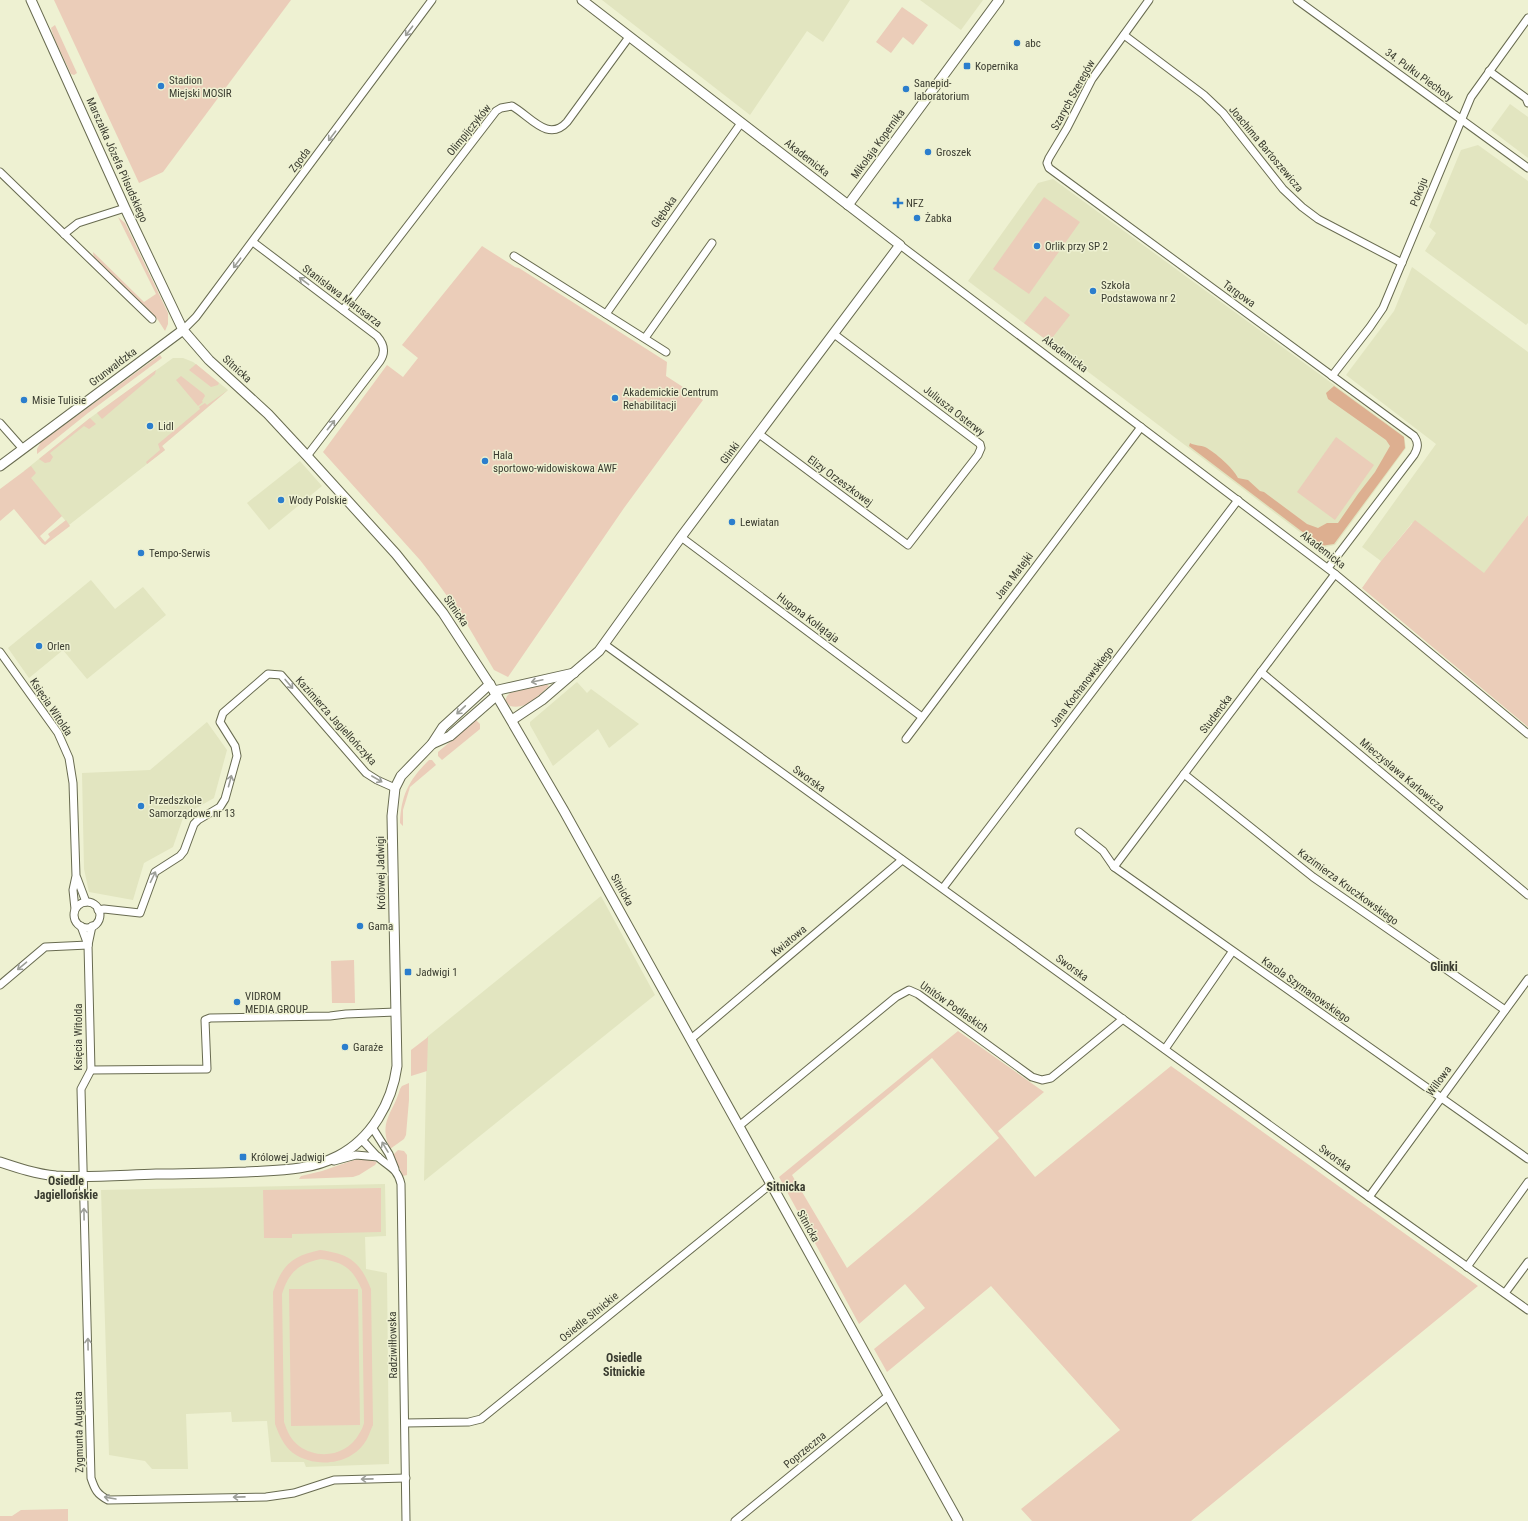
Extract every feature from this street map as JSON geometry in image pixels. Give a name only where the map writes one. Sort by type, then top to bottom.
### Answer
[{"type":"street","name":"Marszałka Józefa Piłsudskiego","points":[[31,0],[125,208],[183,330]]},
{"type":"street","name":"Zgoda","points":[[183,330],[196,318],[432,0]]},
{"type":"street","name":"Akademicka","points":[[582,0],[900,245],[1328,568],[1528,734]]},
{"type":"street","name":"Mikołaja Kopernika","points":[[848,205],[999,0]]},
{"type":"street","name":"Szarych Szeregów","points":[[1047,163],[1048,158],[1067,128],[1092,79],[1149,0]]},
{"type":"street","name":"34. Pułku Piechoty","points":[[1297,0],[1528,168]]},
{"type":"street","name":"Pokoju","points":[[1332,376],[1370,328],[1382,308],[1471,97],[1528,18]]},
{"type":"street","name":"Joachima Bartoszewicza","points":[[1124,34],[1204,95],[1222,113],[1283,189],[1302,207],[1318,219],[1402,263]]},
{"type":"street","name":"Olimpijczyków","points":[[343,310],[496,111],[501,108],[512,106],[547,130],[559,129],[566,122],[629,37]]},
{"type":"street","points":[[1489,71],[1526,98],[1528,103]]},
{"type":"street","name":"Głęboka","points":[[606,314],[741,122]]},
{"type":"street","name":"Targowa","points":[[1047,163],[1049,168],[1410,432],[1416,439],[1417,447],[1414,455],[1328,568]]},
{"type":"street","points":[[0,172],[152,319]]},
{"type":"street","points":[[64,234],[78,223],[125,208]]},
{"type":"street","name":"Stanisława Marusarza","points":[[253,242],[377,336],[382,342],[384,350],[380,361],[307,456]]},
{"type":"street","points":[[645,338],[712,243]]},
{"type":"street","name":"Glinki","points":[[512,720],[542,700],[599,652],[681,537],[900,245]]},
{"type":"street","points":[[514,256],[666,352]]},
{"type":"street","name":"Grunwaldzka","points":[[0,466],[183,330]]},
{"type":"street","name":"Sitnicka","points":[[183,330],[209,360],[268,414],[396,554],[443,613],[494,690],[564,811],[958,1521]]},
{"type":"street","name":"Juliusza Osterwy","points":[[834,334],[980,444],[981,448],[978,455],[908,545]]},
{"type":"street","points":[[0,423],[23,449]]},
{"type":"street","name":"Jana Matejki","points":[[906,740],[1141,427]]},
{"type":"street","name":"Elizy Orzeszkowej","points":[[759,434],[908,545]]},
{"type":"street","name":"Jana Kochanowskiego","points":[[943,888],[1238,500]]},
{"type":"street","name":"Hugona Kołłątaja","points":[[681,537],[922,717]]},
{"type":"street","name":"Studencka","points":[[1114,868],[1335,574]]},
{"type":"street","name":"Sworska","points":[[604,644],[1369,1197],[1528,1310]]},
{"type":"street","name":"Księcia Witolda","points":[[0,652],[58,733],[69,758],[74,783],[76,876],[73,890],[75,909]]},
{"type":"street","name":"Mieczysława Karłowicza","points":[[1261,672],[1528,895]]},
{"type":"street","name":"Glinki","points":[[494,690],[575,673]]},
{"type":"street","name":"Kazimierza Jagiellończyka","points":[[98,910],[104,909],[140,913],[155,872],[180,856],[184,851],[194,824],[220,807],[225,799],[237,756],[235,746],[220,722],[223,713],[268,674],[281,675],[366,773],[395,788]]},
{"type":"street","name":"Królowej Jadwigi","points":[[0,1162],[27,1171],[56,1176],[298,1170],[324,1163],[347,1151],[362,1140],[372,1127],[387,1100],[397,1066],[392,816],[395,788],[401,776],[432,744],[443,727],[494,690]]},
{"type":"street","name":"Królowej Jadwigi","points":[[432,744],[450,736],[494,690]]},
{"type":"street","name":"Kazimierza Kruczkowskiego","points":[[1184,774],[1313,877],[1505,1010]]},
{"type":"street","name":"Karola Szymanowskiego","points":[[1079,832],[1103,851],[1114,868],[1232,952],[1442,1097],[1528,1159]]},
{"type":"street","name":"Kwiatowa","points":[[691,1039],[902,860]]},
{"type":"street","name":"Księcia Witolda","points":[[76,876],[86,902]]},
{"type":"street","points":[[86,902],[94,904],[98,910],[99,919],[92,926],[87,927],[78,924],[74,917],[75,909],[80,904],[86,902]]},
{"type":"street","name":"Księcia Witolda","points":[[81,926],[88,945]]},
{"type":"street","name":"Księcia Witolda","points":[[84,1176],[81,1089],[91,1070],[88,945],[92,926]]},
{"type":"street","points":[[0,985],[45,947],[88,945]]},
{"type":"street","points":[[1165,1049],[1232,952]]},
{"type":"street","name":"Willowa","points":[[1369,1197],[1528,979]]},
{"type":"street","name":"Unitów Podlaskich","points":[[739,1126],[896,997],[909,990],[918,994],[1032,1077],[1042,1080],[1051,1078],[1123,1019]]},
{"type":"street","points":[[91,1070],[207,1069],[205,1020],[210,1018],[330,1016],[396,1012]]},
{"type":"street","name":"Radziwiłłowska","points":[[372,1127],[389,1154],[394,1170]]},
{"type":"street","name":"Radziwiłłowska","points":[[362,1140],[378,1157],[394,1170],[399,1177],[401,1184],[406,1521]]},
{"type":"street","points":[[324,1163],[356,1155],[378,1157]]},
{"type":"street","name":"Zygmunta Augusta","points":[[84,1176],[91,1478],[95,1491],[100,1496],[108,1500],[266,1497],[294,1493],[334,1480],[406,1478]]},
{"type":"street","points":[[1467,1267],[1528,1182]]},
{"type":"street","name":"Osiedle Sitnickie","points":[[405,1423],[469,1422],[481,1419],[771,1184]]},
{"type":"street","points":[[1505,1293],[1528,1262]]},
{"type":"street","name":"Poprzeczna","points":[[735,1521],[888,1396]]},
{"type":"shaded area","name":"Stadion Miejski MOSIR","points":[[54,0],[291,0],[163,172],[139,183]]},
{"type":"shaded area","points":[[602,0],[850,0],[823,42],[807,31],[750,115]]},
{"type":"shaded area","points":[[920,0],[983,0],[961,30]]},
{"type":"shaded area","points":[[902,7],[928,25],[913,45],[903,37],[891,53],[876,42]]},
{"type":"shaded area","points":[[55,25],[77,73],[74,75],[71,74],[54,38],[51,28]]},
{"type":"shaded area","points":[[1510,104],[1528,117],[1528,158],[1491,130]]},
{"type":"shaded area","points":[[1478,145],[1528,181],[1528,323],[1526,325],[1425,251],[1436,233],[1429,227],[1461,150]]},
{"type":"shaded area","points":[[1053,179],[1404,436],[1406,448],[1335,545],[1321,548],[968,281],[1038,183]]},
{"type":"shaded area","name":"Orlik przy SP 2","points":[[1044,197],[1080,222],[1029,294],[993,269]]},
{"type":"shaded area","points":[[118,217],[125,223],[168,313],[168,324],[165,331],[158,320],[94,259],[93,252],[144,302],[156,294]]},
{"type":"shaded area","points":[[482,246],[667,362],[666,376],[703,400],[624,508],[508,677],[494,670],[465,621],[420,560],[323,452],[387,365],[403,377],[418,358],[402,345]]},
{"type":"shaded area","points":[[1412,267],[1528,352],[1528,515],[1484,574],[1412,523],[1381,561],[1362,547],[1436,444],[1346,375],[1394,311]]},
{"type":"shaded area","points":[[1045,296],[1070,315],[1049,342],[1024,323]]},
{"type":"shaded area","points":[[160,355],[162,358],[88,413],[37,454],[37,449],[41,442]]},
{"type":"shaded area","points":[[173,358],[183,358],[193,362],[228,390],[162,446],[165,450],[69,525],[24,471],[90,418]]},
{"type":"shaded area","points":[[196,364],[219,383],[218,385],[211,387],[189,370]]},
{"type":"shaded area","points":[[156,370],[155,374],[102,419],[97,413]]},
{"type":"shaded area","points":[[181,376],[204,394],[205,396],[202,401],[203,402],[198,406],[176,380]]},
{"type":"shaded area","points":[[1334,386],[1404,437],[1405,448],[1334,544],[1321,546],[1189,446],[1190,443],[1209,449],[1236,474],[1238,478],[1248,480],[1260,491],[1264,492],[1307,524],[1318,528],[1327,523],[1338,523],[1375,472],[1390,446],[1386,440],[1328,399],[1326,393]]},
{"type":"shaded area","points":[[228,390],[162,446],[165,450],[147,464],[146,462],[160,450],[158,444],[200,409],[199,407],[205,403],[207,405]]},
{"type":"shaded area","points":[[90,418],[96,424],[89,429],[84,426],[50,453],[53,457],[50,462],[45,463],[39,459]]},
{"type":"shaded area","points":[[1336,437],[1374,465],[1335,520],[1297,492]]},
{"type":"shaded area","points":[[300,461],[322,486],[269,530],[247,503]]},
{"type":"shaded area","points":[[31,466],[36,473],[31,478],[62,516],[40,536],[45,542],[50,537],[48,534],[66,520],[70,526],[45,545],[14,509],[0,521],[0,489]]},
{"type":"shaded area","points":[[1528,515],[1528,727],[1362,588],[1381,561],[1415,520],[1484,573]]},
{"type":"shaded area","points":[[91,580],[115,609],[143,587],[166,615],[87,679],[63,650],[29,678],[8,648]]},
{"type":"shaded area","points":[[577,682],[587,693],[591,689],[639,724],[609,748],[598,729],[553,766],[530,725],[530,722]]},
{"type":"shaded area","points":[[546,684],[549,686],[531,702],[516,707],[510,706],[505,701],[510,693]]},
{"type":"shaded area","points":[[476,720],[480,724],[480,729],[442,760],[438,756],[438,752]]},
{"type":"shaded area","name":"Przedszkole Samorządowe nr 13","points":[[207,722],[227,750],[214,798],[184,815],[173,847],[144,863],[133,900],[89,892],[84,869],[82,773],[150,770]]},
{"type":"shaded area","points":[[429,760],[432,760],[436,765],[410,787],[403,810],[403,826],[400,823],[401,813],[407,788],[416,774]]},
{"type":"shaded area","points":[[601,896],[655,995],[424,1181],[427,1037]]},
{"type":"shaded area","points":[[354,960],[355,1003],[332,1003],[331,961]]},
{"type":"shaded area","points":[[958,1031],[1044,1092],[998,1131],[1035,1177],[1171,1066],[1478,1286],[1191,1521],[1032,1521],[1021,1509],[1120,1430],[991,1286],[887,1372],[874,1349],[925,1308],[905,1284],[859,1324],[779,1177]],"holes":[[[932,1058],[999,1138],[847,1268],[792,1175]]]},
{"type":"shaded area","points":[[428,1037],[427,1071],[411,1076],[411,1050]]},
{"type":"shaded area","points":[[409,1083],[406,1135],[404,1139],[390,1149],[387,1139],[386,1124],[400,1089],[402,1086]]},
{"type":"shaded area","points":[[398,1150],[404,1151],[407,1155],[407,1175],[403,1176],[393,1155]]},
{"type":"shaded area","points":[[365,1159],[377,1162],[375,1165],[359,1175],[353,1177],[299,1179],[301,1176],[322,1171],[354,1160]]},
{"type":"shaded area","points":[[385,1184],[386,1236],[365,1237],[366,1269],[387,1273],[389,1464],[306,1467],[304,1462],[271,1462],[267,1421],[232,1422],[231,1412],[186,1414],[188,1469],[152,1469],[145,1461],[109,1455],[101,1190]]},
{"type":"shaded area","points":[[381,1188],[381,1232],[292,1234],[292,1238],[264,1238],[263,1190]]},
{"type":"shaded area","points":[[320,1250],[339,1254],[352,1260],[358,1265],[367,1279],[371,1289],[373,1425],[361,1448],[343,1459],[333,1462],[312,1461],[293,1453],[282,1440],[275,1424],[273,1292],[284,1268],[295,1259],[310,1252]],"holes":[[[321,1259],[329,1260],[347,1268],[355,1277],[362,1290],[364,1423],[359,1434],[347,1447],[332,1454],[323,1454],[315,1453],[299,1446],[286,1429],[284,1422],[282,1294],[291,1275],[300,1266]]]},
{"type":"shaded area","points":[[289,1289],[358,1289],[360,1425],[291,1426]]},
{"type":"shaded area","points":[[68,1509],[68,1521],[0,1521],[0,1516],[12,1516],[21,1510]]},
{"type":"place","name":"abc","points":[[1017,43]]},
{"type":"place","name":"Kopernika","points":[[967,66]]},
{"type":"place","name":"Stadion Miejski MOSIR","points":[[161,86]]},
{"type":"place","name":"Sanepid- laboratorium","points":[[906,89]]},
{"type":"place","name":"Groszek","points":[[928,152]]},
{"type":"place","name":"NFZ","points":[[898,203]]},
{"type":"place","name":"Żabka","points":[[917,218]]},
{"type":"place","name":"Orlik przy SP 2","points":[[1037,246]]},
{"type":"place","name":"Szkoła Podstawowa nr 2","points":[[1093,291]]},
{"type":"place","name":"Akademickie Centrum Rehabilitacji","points":[[615,398]]},
{"type":"place","name":"Misie Tulisie","points":[[24,400]]},
{"type":"place","name":"Lidl","points":[[150,426]]},
{"type":"place","name":"Hala sportowo-widowiskowa AWF","points":[[485,461]]},
{"type":"place","name":"Wody Polskie","points":[[281,500]]},
{"type":"place","name":"Lewiatan","points":[[732,522]]},
{"type":"place","name":"Tempo-Serwis","points":[[141,553]]},
{"type":"place","name":"Orlen","points":[[39,646]]},
{"type":"place","name":"Przedszkole Samorządowe nr 13","points":[[141,806]]},
{"type":"place","name":"Gama","points":[[360,926]]},
{"type":"place","name":"Jadwigi 1","points":[[408,972]]},
{"type":"place","name":"VIDROM MEDIA GROUP","points":[[237,1002]]},
{"type":"place","name":"Garaże","points":[[345,1047]]},
{"type":"place","name":"Królowej Jadwigi","points":[[243,1157]]},
{"type":"district","name":"Glinki","points":[[1444,967]]},
{"type":"district","name":"Sitnicka","points":[[786,1187]]},
{"type":"district","name":"Osiedle Jagiellońskie","points":[[66,1188]]},
{"type":"district","name":"Osiedle Sitnickie","points":[[624,1365]]}]
